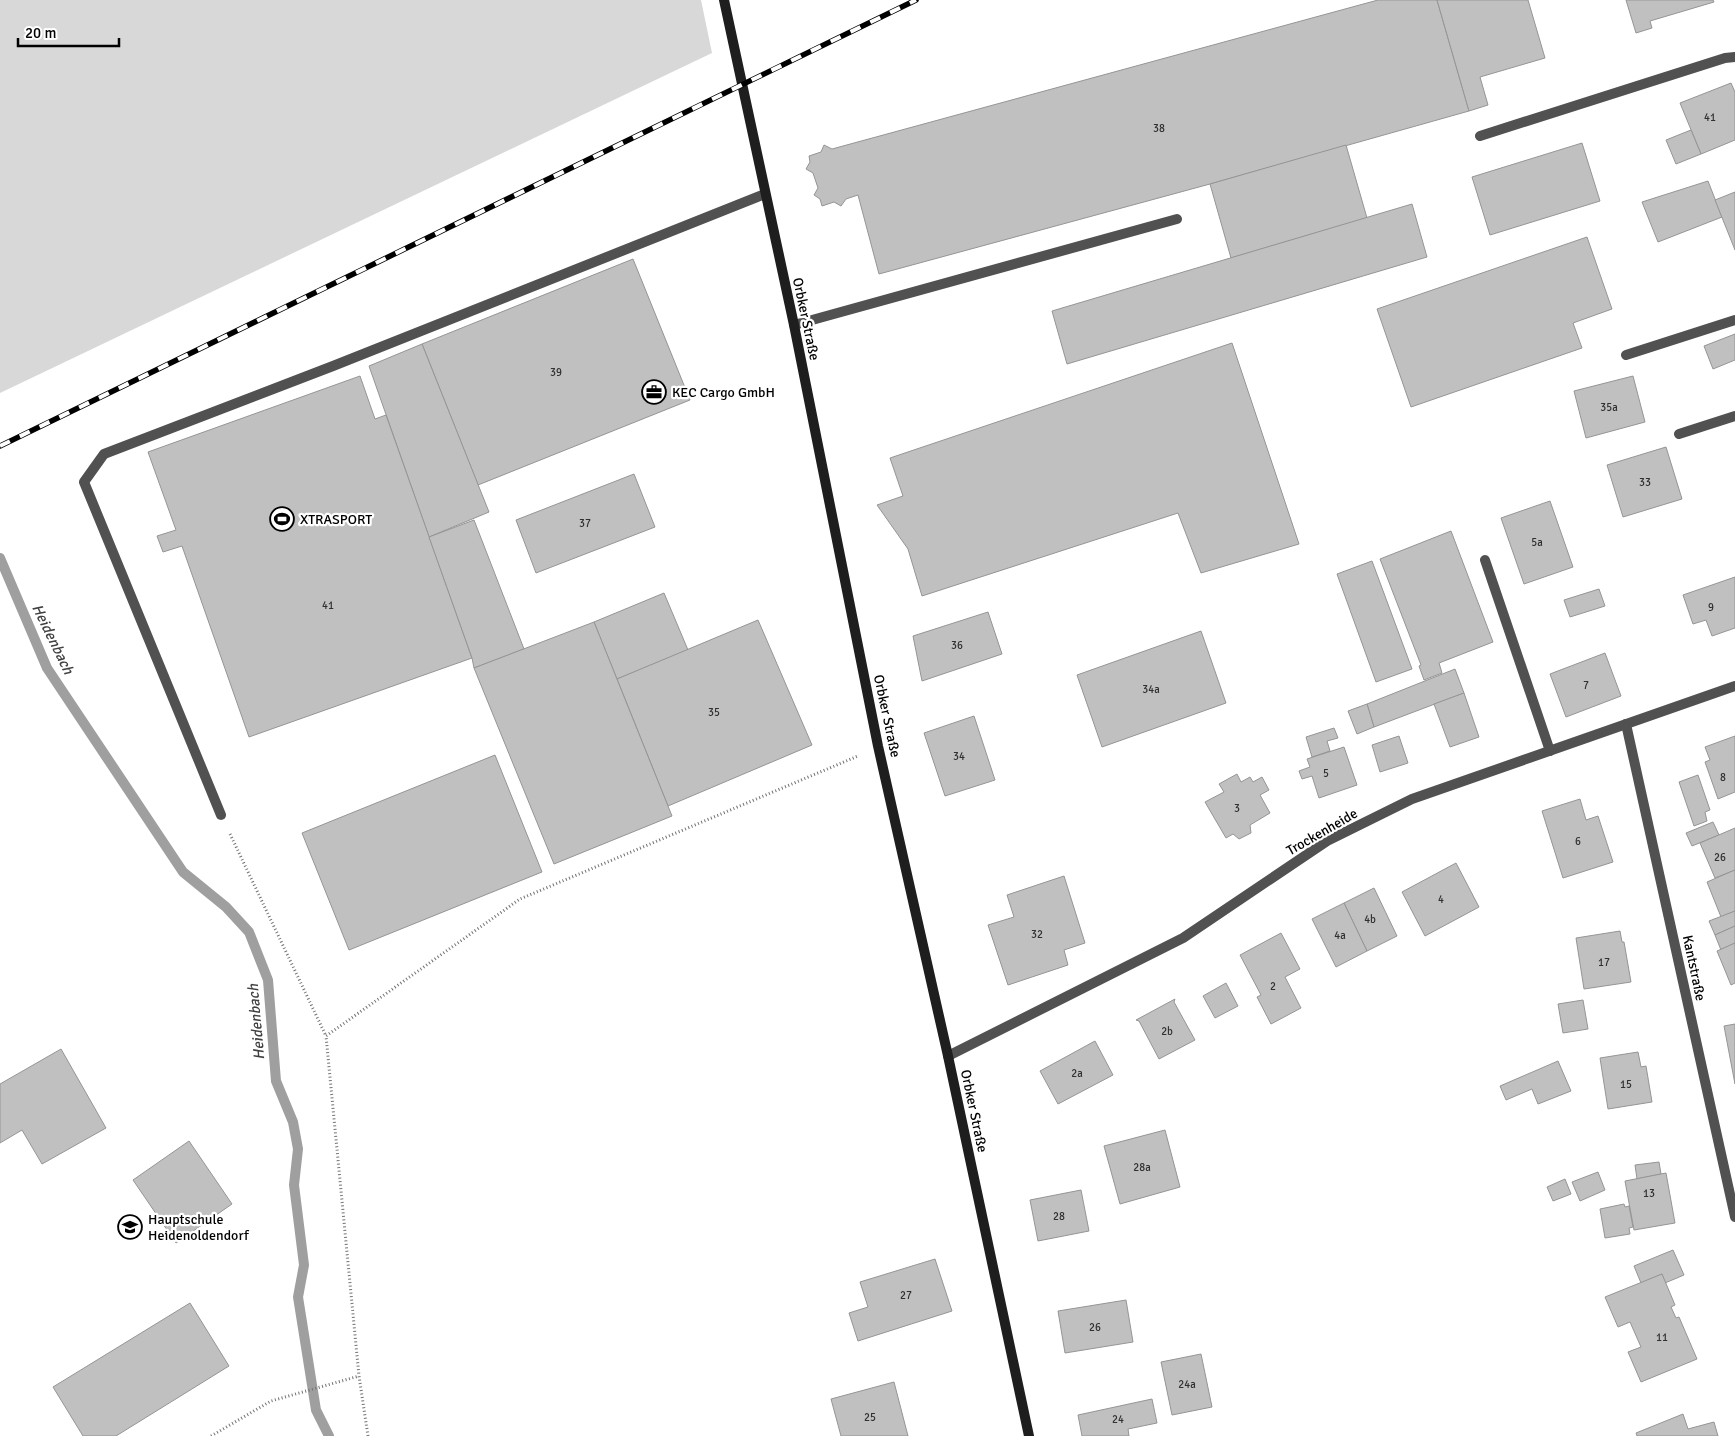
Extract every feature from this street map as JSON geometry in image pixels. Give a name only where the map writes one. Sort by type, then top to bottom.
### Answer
[{"type":"street","name":"Orbker Straße","points":[[724,0],[794,325],[878,746],[948,1056],[1029,1436]]},
{"type":"street","points":[[1480,136],[1725,58],[1735,57]]},
{"type":"street","points":[[221,815],[84,482],[104,454],[333,366],[765,194]]},
{"type":"street","points":[[794,325],[1177,219]]},
{"type":"street","points":[[1626,355],[1735,320]]},
{"type":"street","points":[[1679,434],[1735,416]]},
{"type":"street","points":[[1485,560],[1550,751]]},
{"type":"street","name":"Trockenheide","points":[[948,1056],[1183,938],[1327,841],[1412,799],[1735,686]]},
{"type":"street","name":"Kantstraße","points":[[1626,724],[1735,1217]]},
{"type":"path","points":[[326,1036],[520,899],[853,759],[878,746]]},
{"type":"path","points":[[221,815],[326,1036],[359,1376],[368,1436]]},
{"type":"path","points":[[211,1436],[272,1401],[359,1376]]},
{"type":"shaded area","points":[[0,0],[701,0],[712,53],[0,393]]},
{"type":"building","points":[[1378,0],[1437,0],[1469,111],[879,274],[858,195],[846,199],[841,206],[834,202],[822,206],[820,199],[814,195],[818,188],[813,173],[806,169],[810,162],[809,156],[821,152],[824,145],[832,149]]},
{"type":"building","points":[[1437,0],[1528,0],[1545,58],[1480,77],[1488,105],[1469,111]]},
{"type":"building","points":[[1626,0],[1713,0],[1714,2],[1650,21],[1652,28],[1636,33]]},
{"type":"building","points":[[1731,83],[1735,92],[1735,140],[1701,154],[1680,103]]},
{"type":"building","points":[[1691,130],[1701,154],[1676,164],[1666,140]]},
{"type":"building","points":[[1582,143],[1600,201],[1490,235],[1472,177]]},
{"type":"building","points":[[1346,145],[1367,218],[1231,258],[1210,184]]},
{"type":"building","points":[[1708,181],[1722,217],[1658,242],[1642,202]]},
{"type":"building","points":[[1735,192],[1735,250],[1715,200]]},
{"type":"building","points":[[1412,204],[1427,257],[1067,364],[1052,311]]},
{"type":"building","points":[[1587,237],[1612,309],[1573,323],[1582,348],[1411,407],[1377,309]]},
{"type":"building","points":[[633,259],[690,400],[478,485],[422,344]]},
{"type":"building","points":[[1735,334],[1735,360],[1713,369],[1704,346]]},
{"type":"building","points":[[1232,343],[1299,544],[1201,573],[1178,513],[922,596],[908,549],[877,505],[903,496],[890,458]]},
{"type":"building","points":[[422,344],[489,512],[429,537],[369,366]]},
{"type":"building","points":[[360,376],[375,419],[386,415],[472,658],[249,737],[182,546],[163,552],[157,536],[176,530],[148,452]]},
{"type":"building","points":[[1633,376],[1645,422],[1586,438],[1574,391]]},
{"type":"building","points":[[1666,447],[1682,499],[1623,517],[1607,465]]},
{"type":"building","points":[[634,474],[655,527],[536,573],[516,520]]},
{"type":"building","points":[[1550,501],[1573,567],[1524,584],[1501,518]]},
{"type":"building","points":[[474,520],[524,649],[474,668],[429,537]]},
{"type":"building","points":[[1451,531],[1493,642],[1439,663],[1442,673],[1424,680],[1419,666],[1421,665],[1380,559]]},
{"type":"building","points":[[1372,561],[1412,669],[1376,682],[1337,574]]},
{"type":"building","points":[[1735,577],[1735,628],[1712,636],[1706,620],[1693,624],[1683,595]]},
{"type":"building","points":[[1599,589],[1605,606],[1570,617],[1564,600]]},
{"type":"building","points":[[664,593],[688,650],[617,679],[594,622]]},
{"type":"building","points":[[988,612],[1002,654],[922,681],[913,636]]},
{"type":"building","points":[[758,620],[812,745],[668,806],[617,679]]},
{"type":"building","points":[[594,622],[672,816],[554,864],[474,668]]},
{"type":"building","points":[[1201,631],[1226,703],[1102,747],[1077,675]]},
{"type":"building","points":[[1605,653],[1621,696],[1566,717],[1550,674]]},
{"type":"building","points":[[1455,669],[1464,693],[1374,727],[1367,704]]},
{"type":"building","points":[[1464,693],[1479,737],[1450,747],[1434,704]]},
{"type":"building","points":[[1367,704],[1374,727],[1357,734],[1348,711]]},
{"type":"building","points":[[974,716],[995,780],[945,796],[924,733]]},
{"type":"building","points":[[1334,728],[1338,738],[1327,741],[1330,751],[1312,757],[1306,737]]},
{"type":"building","points":[[1399,736],[1408,763],[1380,772],[1372,745]]},
{"type":"building","points":[[1735,736],[1735,792],[1718,799],[1705,762],[1710,760],[1705,747]]},
{"type":"building","points":[[1344,747],[1357,785],[1319,798],[1312,776],[1302,779],[1299,771],[1310,767],[1307,759]]},
{"type":"building","points":[[495,755],[542,872],[349,950],[302,833]]},
{"type":"building","points":[[1237,774],[1241,782],[1250,777],[1253,782],[1262,777],[1269,790],[1260,795],[1270,813],[1250,825],[1251,833],[1239,839],[1233,834],[1226,838],[1205,802],[1224,792],[1219,784]]},
{"type":"building","points":[[1698,775],[1710,810],[1705,812],[1707,821],[1694,826],[1679,782]]},
{"type":"building","points":[[1580,799],[1586,820],[1598,816],[1613,862],[1563,878],[1542,811]]},
{"type":"building","points":[[1713,822],[1719,835],[1692,846],[1686,833]]},
{"type":"building","points":[[1735,828],[1735,870],[1715,878],[1700,843]]},
{"type":"building","points":[[1456,863],[1479,907],[1425,936],[1402,892]]},
{"type":"building","points":[[1735,870],[1735,911],[1721,917],[1707,882]]},
{"type":"building","points":[[1064,876],[1085,943],[1064,950],[1068,965],[1008,985],[988,925],[1014,917],[1007,895]]},
{"type":"building","points":[[1374,888],[1397,936],[1367,951],[1344,903]]},
{"type":"building","points":[[1344,903],[1367,951],[1336,967],[1312,919]]},
{"type":"building","points":[[1735,911],[1735,926],[1715,935],[1709,921]]},
{"type":"building","points":[[1735,926],[1735,943],[1721,950],[1715,935]]},
{"type":"building","points":[[1620,931],[1622,942],[1624,942],[1631,982],[1584,989],[1576,938]]},
{"type":"building","points":[[1281,933],[1300,969],[1285,977],[1301,1008],[1271,1024],[1257,997],[1261,995],[1240,955]]},
{"type":"building","points":[[1735,943],[1735,983],[1731,985],[1717,951]]},
{"type":"building","points":[[1226,983],[1238,1006],[1215,1018],[1203,996]]},
{"type":"building","points":[[1175,999],[1174,1002],[1195,1040],[1159,1059],[1139,1021],[1136,1020]]},
{"type":"building","points":[[1583,1000],[1588,1029],[1563,1033],[1558,1004]]},
{"type":"building","points":[[1735,1024],[1735,1084],[1724,1026]]},
{"type":"building","points":[[1095,1041],[1113,1075],[1058,1104],[1040,1071]]},
{"type":"building","points":[[61,1049],[106,1128],[42,1164],[22,1130],[0,1143],[0,1084]]},
{"type":"building","points":[[1638,1052],[1641,1067],[1646,1066],[1652,1102],[1608,1109],[1600,1058]]},
{"type":"building","points":[[1558,1061],[1571,1091],[1538,1104],[1532,1089],[1506,1100],[1500,1086]]},
{"type":"building","points":[[1165,1130],[1180,1187],[1120,1204],[1104,1146]]},
{"type":"building","points":[[189,1141],[232,1204],[176,1243],[133,1180]]},
{"type":"building","points":[[1659,1162],[1661,1174],[1637,1179],[1635,1165]]},
{"type":"building","points":[[1598,1172],[1605,1190],[1580,1201],[1572,1182]]},
{"type":"building","points":[[1666,1173],[1675,1223],[1634,1230],[1625,1181]]},
{"type":"building","points":[[1565,1179],[1571,1194],[1553,1201],[1547,1187]]},
{"type":"building","points":[[1081,1190],[1089,1231],[1038,1241],[1030,1200]]},
{"type":"building","points":[[1624,1204],[1625,1207],[1629,1206],[1633,1227],[1629,1228],[1630,1234],[1605,1238],[1600,1209]]},
{"type":"building","points":[[1673,1250],[1684,1275],[1665,1283],[1662,1274],[1641,1283],[1634,1266]]},
{"type":"building","points":[[935,1259],[952,1311],[858,1341],[849,1313],[868,1307],[860,1282]]},
{"type":"building","points":[[1662,1274],[1675,1305],[1671,1307],[1676,1318],[1679,1317],[1697,1359],[1641,1382],[1628,1352],[1641,1347],[1630,1322],[1618,1327],[1605,1297]]},
{"type":"building","points":[[1126,1300],[1133,1342],[1065,1353],[1058,1311]]},
{"type":"building","points":[[190,1303],[229,1366],[116,1436],[83,1436],[53,1387]]},
{"type":"building","points":[[1201,1354],[1212,1407],[1172,1415],[1161,1362]]},
{"type":"building","points":[[894,1382],[908,1436],[841,1436],[831,1399]]},
{"type":"building","points":[[1152,1399],[1157,1423],[1128,1429],[1129,1436],[1082,1436],[1078,1415]]},
{"type":"building","points":[[1683,1414],[1688,1429],[1714,1422],[1718,1436],[1637,1436],[1636,1433]]},
{"type":"waterway","name":"Heidenbach","points":[[0,558],[47,668],[183,872],[226,907],[249,932],[268,980],[276,1081],[293,1122],[298,1149],[294,1185],[304,1265],[298,1297],[316,1410],[329,1436]]},
{"type":"railway","points":[[0,446],[916,0]]},
{"type":"place","name":"KEC Cargo GmbH","points":[[654,392]]},
{"type":"place","name":"XTRASPORT","points":[[282,519]]},
{"type":"place","name":"Hauptschule Heidenoldendorf","points":[[130,1227]]}]
